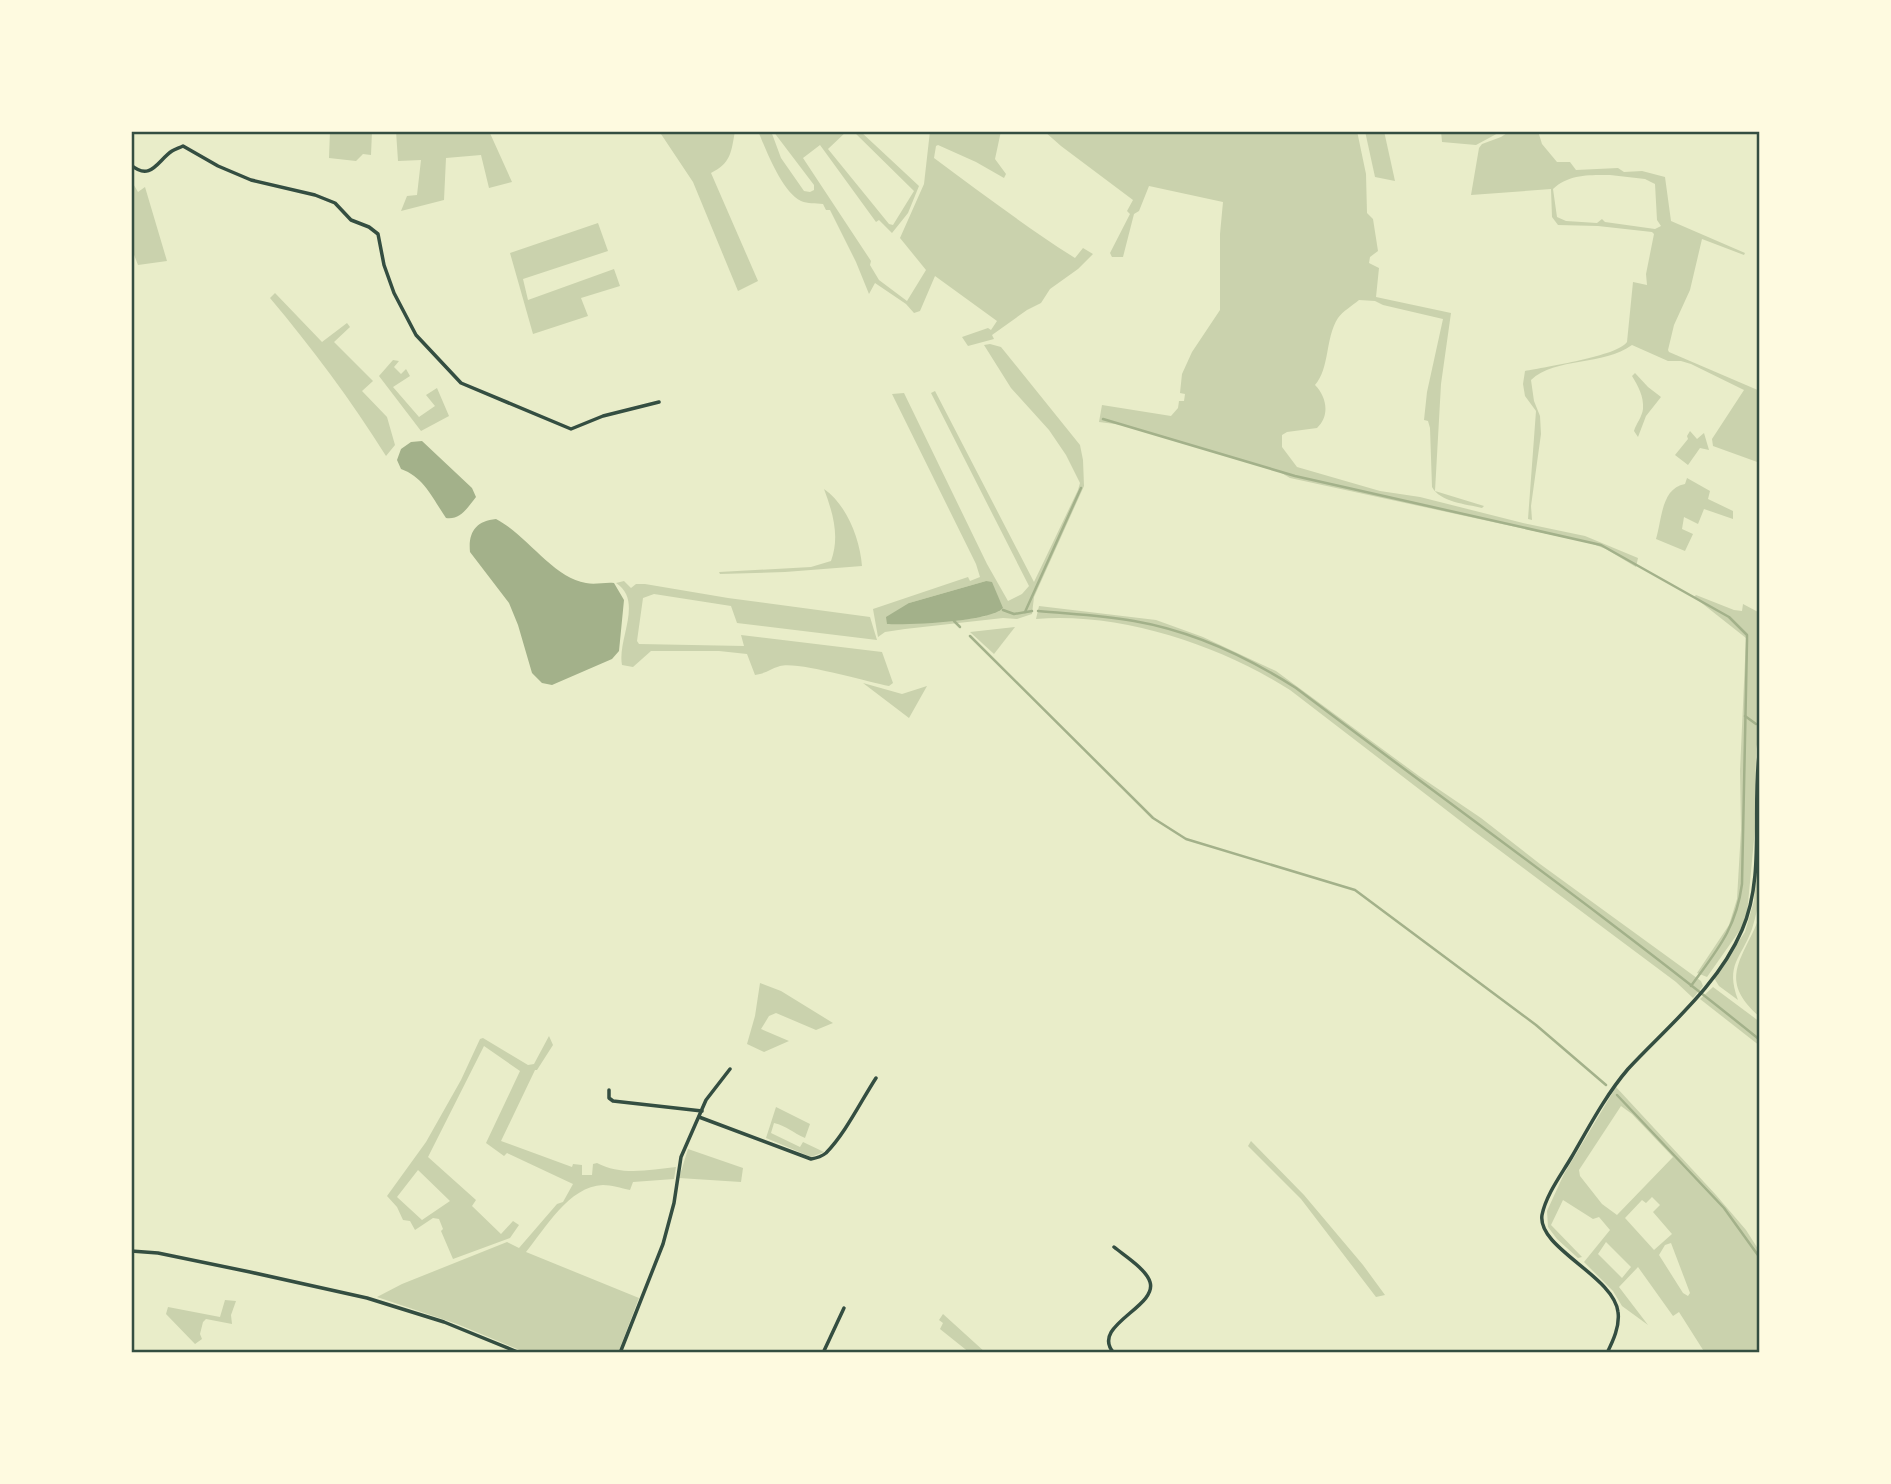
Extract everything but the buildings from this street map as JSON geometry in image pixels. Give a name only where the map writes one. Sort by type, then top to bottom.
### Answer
[{"type":"street","points":[[131,165],[142,171],[153,170],[171,151],[183,146],[218,166],[251,180],[335,202],[351,220],[378,234],[384,265],[394,293],[416,335],[461,383],[474,389],[571,429],[603,416],[659,402]]},
{"type":"street","points":[[1607,1353],[1616,1328],[1618,1312],[1613,1298],[1602,1283],[1561,1249],[1544,1227],[1542,1217],[1555,1184],[1609,1092],[1701,993],[1742,932],[1752,898],[1760,747]]},
{"type":"street","points":[[620,1353],[663,1244],[674,1203],[681,1157],[706,1100],[730,1069]]},
{"type":"street","points":[[699,1117],[800,1155],[818,1158],[826,1153],[876,1078]]},
{"type":"street","points":[[609,1090],[609,1098],[613,1101],[702,1111]]},
{"type":"street","points":[[1114,1353],[1107,1340],[1146,1297],[1151,1286],[1150,1280],[1141,1270],[1115,1247]]},
{"type":"street","points":[[131,1251],[158,1253],[367,1298],[444,1322],[520,1353]]},
{"type":"street","points":[[823,1353],[844,1308]]},
{"type":"shaded area","points":[[330,131],[372,131],[371,155],[363,154],[356,161],[329,158]]},
{"type":"shaded area","points":[[396,131],[489,131],[512,182],[489,188],[481,155],[446,158],[444,200],[401,211],[407,196],[417,195],[421,160],[398,161]]},
{"type":"shaded area","points":[[659,131],[735,131],[729,156],[723,165],[711,173],[758,281],[738,291],[693,182]]},
{"type":"shaded area","points":[[758,131],[771,131],[781,158],[804,191],[810,192],[814,190],[814,185],[773,131],[847,131],[828,149],[889,224],[893,225],[914,191],[853,131],[860,131],[919,186],[908,213],[892,233],[879,220],[876,222],[820,145],[803,158],[871,261],[870,265],[879,280],[907,301],[926,270],[900,238],[924,184],[930,131],[1001,131],[995,159],[1006,174],[1004,178],[938,145],[934,158],[1075,258],[1083,248],[1093,254],[1078,269],[1050,289],[1041,303],[992,335],[994,339],[968,346],[962,337],[988,328],[991,330],[997,321],[935,276],[920,311],[914,313],[906,304],[875,283],[869,294],[830,210],[826,210],[823,204],[801,201],[787,189],[775,170]]},
{"type":"shaded area","points":[[1044,131],[1357,131],[1366,174],[1367,213],[1373,219],[1378,251],[1370,257],[1369,263],[1379,268],[1376,297],[1451,313],[1441,384],[1435,491],[1432,487],[1430,428],[1428,421],[1424,420],[1427,392],[1443,319],[1375,301],[1359,300],[1345,311],[1334,326],[1323,370],[1315,385],[1324,401],[1324,418],[1317,428],[1282,435],[1282,447],[1297,467],[1380,491],[1420,497],[1585,536],[1638,558],[1636,567],[1590,543],[1290,478],[1278,471],[1123,425],[1099,422],[1102,405],[1171,416],[1178,408],[1179,401],[1184,401],[1185,394],[1180,393],[1182,374],[1192,352],[1220,310],[1220,234],[1223,202],[1149,186],[1139,211],[1134,214],[1123,257],[1112,257],[1110,253],[1130,214],[1127,211],[1133,200]]},
{"type":"shaded area","points":[[1365,131],[1384,131],[1395,181],[1375,177]]},
{"type":"shaded area","points":[[1441,131],[1502,131],[1476,145],[1442,142]]},
{"type":"shaded area","points":[[1510,131],[1538,131],[1542,144],[1557,162],[1570,162],[1576,170],[1618,168],[1624,172],[1642,171],[1665,177],[1671,221],[1745,253],[1744,255],[1702,239],[1690,290],[1674,325],[1668,350],[1760,391],[1760,463],[1713,446],[1712,439],[1744,390],[1691,364],[1668,361],[1632,345],[1608,356],[1553,368],[1531,380],[1534,401],[1540,416],[1541,434],[1531,506],[1532,520],[1528,519],[1536,411],[1525,396],[1525,371],[1596,356],[1610,352],[1627,342],[1633,282],[1647,285],[1646,274],[1654,234],[1598,226],[1558,225],[1552,217],[1551,189],[1471,195],[1479,148],[1482,144]],"holes":[[[1594,175],[1645,179],[1655,184],[1657,220],[1661,226],[1655,229],[1605,222],[1602,219],[1597,223],[1566,221],[1557,217],[1553,189],[1566,180]]]},
{"type":"shaded area","points":[[131,180],[138,192],[145,187],[167,261],[138,265],[131,247]]},
{"type":"shaded area","points":[[598,223],[608,251],[523,279],[528,300],[614,269],[620,286],[581,298],[588,316],[533,334],[510,253]]},
{"type":"shaded area","points":[[275,293],[322,342],[347,323],[350,327],[334,342],[373,381],[362,391],[387,417],[395,445],[386,456],[331,375],[270,298]]},
{"type":"shaded area","points":[[984,345],[1001,347],[1080,445],[1084,486],[1034,597],[1032,614],[1017,619],[1003,618],[905,629],[885,632],[878,637],[873,609],[968,577],[970,581],[980,577],[892,394],[904,393],[987,564],[1008,601],[1022,594],[1029,586],[931,393],[935,391],[1034,582],[1078,490],[1080,483],[1066,455],[1049,430],[1011,388]],"holes":[[[986,581],[986,616],[954,621],[909,603]]]},
{"type":"shaded area","points":[[393,360],[399,361],[394,367],[401,374],[406,369],[410,376],[393,387],[419,417],[435,406],[426,395],[437,388],[449,416],[421,431],[379,376]]},
{"type":"shaded area","points":[[1635,373],[1661,397],[1646,416],[1638,437],[1634,431],[1643,404],[1632,376]]},
{"type":"shaded area","points":[[1690,431],[1697,439],[1704,433],[1709,450],[1700,448],[1688,465],[1675,455],[1688,439]]},
{"type":"shaded area","points":[[422,441],[472,488],[476,497],[456,517],[446,518],[422,483],[401,469],[397,460],[401,449],[411,442]]},
{"type":"shaded area","points":[[1687,478],[1710,491],[1708,499],[1733,511],[1733,519],[1704,509],[1698,524],[1684,517],[1682,529],[1693,534],[1685,551],[1656,539],[1667,498],[1677,487],[1685,484]]},
{"type":"shaded area","points":[[824,489],[839,504],[851,523],[862,566],[720,574],[719,572],[811,567],[831,561],[835,543],[834,525]]},
{"type":"shaded area","points":[[1435,491],[1484,506],[1482,508],[1454,502]]},
{"type":"shaded area","points":[[496,519],[562,573],[589,584],[614,583],[624,600],[619,651],[612,659],[552,685],[542,683],[532,673],[509,603],[470,552],[470,539],[478,525]]},
{"type":"shaded area","points":[[624,581],[631,588],[636,584],[645,584],[870,617],[877,640],[737,623],[731,606],[654,594],[643,598],[637,641],[639,644],[744,646],[741,635],[882,652],[893,683],[889,686],[789,665],[755,675],[747,654],[719,651],[651,651],[633,667],[622,665],[621,655],[629,610],[624,591],[616,583]]},
{"type":"shaded area","points":[[986,581],[992,582],[1003,608],[995,613],[948,622],[887,624],[886,617],[909,603]]},
{"type":"shaded area","points":[[1696,595],[1734,610],[1742,611],[1743,604],[1760,613],[1760,730],[1756,749],[1755,829],[1747,914],[1740,930],[1707,977],[1697,973],[1729,925],[1737,899],[1746,638],[1694,597]]},
{"type":"shaded area","points":[[1039,606],[1156,620],[1203,637],[1276,671],[1481,818],[1701,981],[1703,986],[1693,998],[1676,982],[1290,690],[1201,646],[1168,635],[1102,621],[1036,619]]},
{"type":"shaded area","points":[[1015,627],[994,654],[970,632]]},
{"type":"shaded area","points":[[863,683],[902,694],[927,686],[909,718]]},
{"type":"shaded area","points":[[1760,782],[1760,894],[1752,929],[1734,970],[1734,988],[1738,1000],[1719,986],[1714,978],[1745,932],[1754,901]]},
{"type":"shaded area","points":[[1760,915],[1760,1017],[1746,1003],[1736,979],[1737,968]]},
{"type":"shaded area","points":[[760,983],[781,991],[833,1023],[816,1030],[776,1013],[769,1016],[761,1029],[789,1041],[764,1052],[747,1044]]},
{"type":"shaded area","points":[[1713,987],[1760,1022],[1760,1046],[1700,999]]},
{"type":"shaded area","points":[[549,1036],[553,1045],[535,1070],[501,1141],[572,1167],[573,1164],[582,1165],[582,1175],[592,1175],[593,1164],[597,1163],[626,1171],[676,1167],[674,1179],[633,1182],[630,1190],[603,1185],[579,1193],[559,1210],[526,1252],[639,1298],[618,1353],[527,1353],[457,1324],[377,1297],[402,1284],[507,1242],[519,1248],[557,1204],[563,1202],[573,1184],[507,1153],[504,1156],[486,1143],[520,1071],[484,1046],[428,1157],[476,1200],[472,1206],[501,1234],[513,1221],[519,1225],[510,1238],[453,1259],[439,1219],[433,1218],[415,1230],[410,1221],[403,1220],[397,1207],[387,1196],[426,1142],[461,1080],[480,1039],[483,1038],[528,1065],[534,1064]],"holes":[[[418,1170],[450,1201],[422,1220],[397,1197]]]},
{"type":"shaded area","points":[[1616,1087],[1716,1195],[1746,1230],[1760,1252],[1760,1353],[1705,1353],[1679,1312],[1673,1316],[1638,1267],[1619,1287],[1648,1325],[1622,1306],[1613,1291],[1584,1262],[1610,1230],[1599,1217],[1593,1219],[1563,1200],[1551,1225],[1582,1257],[1578,1258],[1548,1227],[1547,1211],[1564,1174]],"holes":[[[1621,1106],[1673,1157],[1617,1215],[1602,1204],[1580,1176],[1579,1170]],[[1652,1197],[1660,1205],[1653,1212],[1672,1234],[1654,1250],[1625,1218],[1642,1200],[1646,1203]],[[1606,1242],[1631,1267],[1622,1278],[1598,1254]],[[1671,1243],[1690,1293],[1688,1296],[1683,1293],[1659,1255],[1665,1245]]]},
{"type":"shaded area","points":[[776,1107],[810,1124],[805,1138],[774,1123],[771,1133],[800,1147],[803,1142],[824,1152],[811,1157],[766,1138]]},
{"type":"shaded area","points":[[1251,1141],[1304,1195],[1385,1295],[1376,1297],[1301,1199],[1248,1146]]},
{"type":"shaded area","points":[[688,1149],[743,1168],[741,1182],[679,1178]]},
{"type":"shaded area","points":[[225,1300],[236,1301],[231,1315],[232,1324],[206,1319],[200,1334],[202,1339],[195,1344],[166,1314],[168,1307],[220,1317]]},
{"type":"shaded area","points":[[943,1314],[986,1353],[970,1353],[940,1329],[943,1323],[939,1320]]},
{"type":"waterway","points":[[1103,419],[1295,476],[1601,545],[1729,617],[1747,635],[1742,884],[1730,927],[1691,986]]},
{"type":"waterway","points":[[1025,612],[1081,488]]},
{"type":"waterway","points":[[1003,610],[1014,614],[1032,611]]},
{"type":"waterway","points":[[1038,611],[1098,616],[1156,625],[1218,646],[1277,676],[1588,906],[1760,1040]]},
{"type":"waterway","points":[[954,621],[960,627]]},
{"type":"waterway","points":[[970,636],[1153,818],[1186,839],[1355,890],[1536,1025],[1606,1085]]},
{"type":"waterway","points":[[1745,716],[1756,724]]},
{"type":"waterway","points":[[1617,1095],[1724,1208],[1760,1258]]}]
